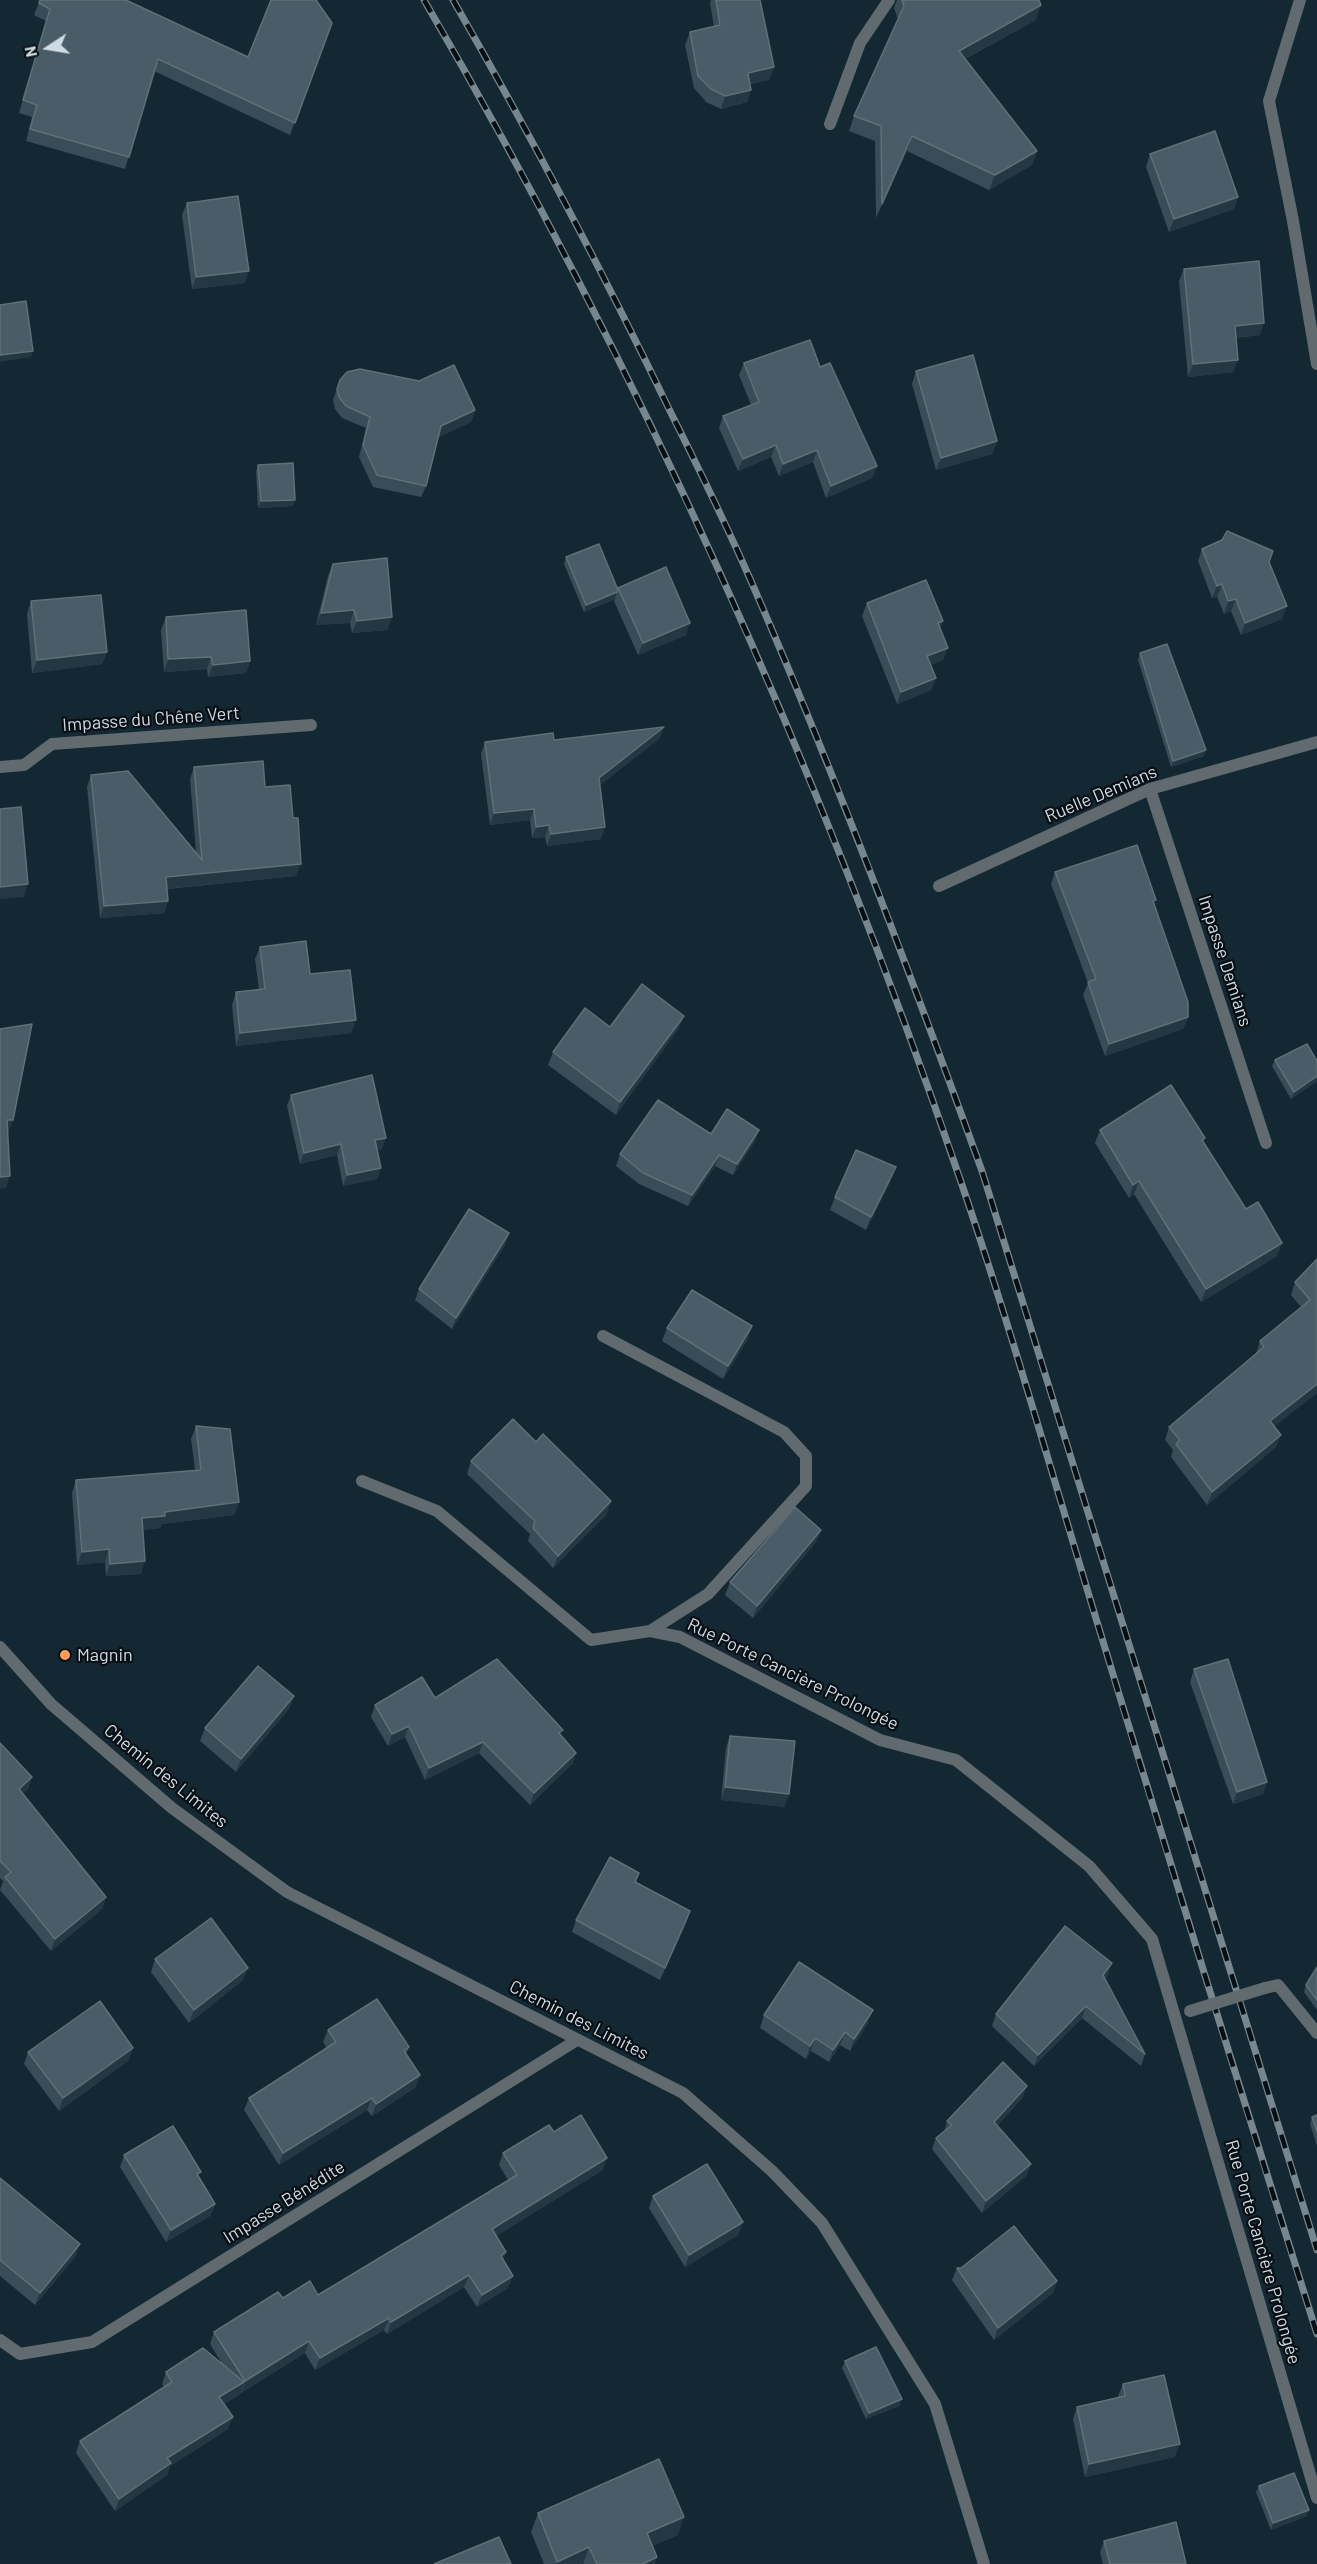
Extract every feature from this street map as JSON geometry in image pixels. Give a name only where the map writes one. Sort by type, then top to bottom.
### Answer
[{"type":"street","points":[[830,124],[860,43],[889,0]]},
{"type":"street","points":[[1300,0],[1269,101],[1293,221],[1317,364]]},
{"type":"street","name":"Impasse du Chêne Vert","points":[[0,767],[24,765],[52,744],[311,725]]},
{"type":"street","name":"Ruelle Demians","points":[[939,886],[1150,789],[1317,742]]},
{"type":"street","name":"Impasse Demians","points":[[1150,789],[1266,1143]]},
{"type":"street","points":[[603,1336],[784,1432],[806,1456],[806,1486],[708,1594],[650,1631]]},
{"type":"street","name":"Rue Porte Cancière Prolongée","points":[[362,1481],[437,1511],[591,1640],[650,1631],[680,1637],[880,1740],[956,1760],[1089,1866],[1152,1939],[1317,2498]]},
{"type":"street","name":"Chemin des Limites","points":[[0,1647],[51,1704],[171,1808],[287,1892],[683,2093],[772,2171],[822,2223],[935,2404],[984,2564]]},
{"type":"street","points":[[1174,2015],[1278,1985],[1317,2033]]},
{"type":"street","name":"Impasse Bénédite","points":[[0,2340],[20,2354],[92,2342],[577,2040]]},
{"type":"building","points":[[40,0],[126,0],[248,57],[271,0],[316,0],[332,23],[295,123],[158,59],[129,157],[30,129],[37,105],[23,100],[50,9],[39,3]]},
{"type":"building","points":[[716,0],[760,0],[774,67],[748,73],[751,90],[725,96],[711,89],[698,76],[690,32],[720,25]]},
{"type":"building","points":[[902,0],[1039,0],[1041,5],[959,51],[1037,151],[995,175],[912,136],[882,204],[881,126],[854,116],[904,6]]},
{"type":"building","points":[[1215,131],[1238,197],[1174,219],[1150,154]]},
{"type":"building","points":[[238,196],[249,271],[196,277],[187,203]]},
{"type":"building","points":[[1259,261],[1264,323],[1235,326],[1238,360],[1193,364],[1184,269]]},
{"type":"building","points":[[26,301],[33,351],[0,355],[0,305]]},
{"type":"building","points":[[810,340],[820,367],[830,363],[877,466],[831,486],[817,450],[783,464],[776,445],[743,459],[723,416],[759,402],[744,363]]},
{"type":"building","points":[[973,355],[997,441],[941,458],[916,371]]},
{"type":"building","points":[[454,365],[475,410],[441,426],[426,486],[377,475],[363,445],[370,417],[346,406],[339,397],[337,389],[340,380],[347,372],[360,369],[419,381]]},
{"type":"building","points":[[293,463],[295,500],[261,501],[258,465]]},
{"type":"building","points":[[1227,531],[1273,551],[1269,562],[1287,606],[1245,623],[1236,599],[1228,601],[1222,584],[1217,586],[1202,549],[1222,540]]},
{"type":"building","points":[[599,544],[618,590],[586,605],[566,557]]},
{"type":"building","points":[[387,558],[392,617],[357,621],[354,610],[321,613],[333,564]]},
{"type":"building","points":[[666,567],[690,623],[643,643],[618,588]]},
{"type":"building","points":[[926,580],[943,621],[938,623],[948,648],[927,656],[936,678],[901,692],[867,603]]},
{"type":"building","points":[[101,595],[107,652],[37,660],[31,601]]},
{"type":"building","points":[[246,610],[250,661],[213,665],[211,657],[168,659],[166,617]]},
{"type":"building","points":[[1167,644],[1206,750],[1173,761],[1140,653]]},
{"type":"building","points":[[664,727],[599,778],[605,827],[551,834],[549,825],[536,827],[534,809],[494,813],[485,742],[553,733],[554,740]]},
{"type":"building","points":[[263,761],[265,787],[290,785],[293,818],[298,818],[301,864],[166,877],[168,901],[104,906],[91,775],[128,771],[202,860],[194,767]]},
{"type":"building","points":[[21,807],[28,884],[0,887],[0,809]]},
{"type":"building","points":[[1137,845],[1156,900],[1153,901],[1188,1002],[1188,1017],[1109,1044],[1088,982],[1096,979],[1055,872]]},
{"type":"building","points":[[306,941],[310,974],[350,970],[356,1020],[240,1033],[236,992],[265,989],[260,947]]},
{"type":"building","points":[[642,984],[684,1016],[620,1102],[553,1052],[585,1008],[610,1027]]},
{"type":"building","points":[[32,1024],[13,1120],[7,1120],[10,1176],[0,1177],[0,1029]]},
{"type":"building","points":[[1307,1044],[1317,1061],[1317,1076],[1294,1092],[1275,1060]]},
{"type":"building","points":[[372,1075],[386,1138],[375,1140],[381,1168],[347,1175],[341,1144],[304,1153],[291,1095]]},
{"type":"building","points":[[1171,1085],[1205,1138],[1202,1140],[1246,1209],[1258,1202],[1282,1243],[1206,1289],[1139,1181],[1133,1185],[1100,1130]]},
{"type":"building","points":[[658,1100],[711,1134],[727,1109],[759,1130],[737,1164],[719,1155],[692,1195],[643,1173],[620,1154]]},
{"type":"building","points":[[856,1150],[896,1167],[871,1217],[835,1197]]},
{"type":"building","points":[[469,1209],[509,1233],[456,1318],[419,1289]]},
{"type":"building","points":[[1317,1259],[1317,1384],[1270,1421],[1281,1435],[1212,1492],[1176,1444],[1180,1440],[1169,1427],[1264,1347],[1260,1341],[1310,1300],[1295,1282]]},
{"type":"building","points":[[692,1290],[752,1326],[728,1366],[667,1328]]},
{"type":"building","points":[[513,1419],[536,1442],[543,1434],[611,1501],[558,1556],[533,1528],[535,1521],[471,1461]]},
{"type":"building","points":[[196,1426],[230,1429],[239,1502],[165,1512],[165,1516],[142,1518],[145,1561],[110,1564],[109,1549],[82,1552],[76,1480],[201,1470]]},
{"type":"building","points":[[795,1507],[821,1530],[757,1606],[730,1582]]},
{"type":"building","points":[[497,1659],[563,1730],[559,1733],[576,1753],[534,1793],[483,1742],[429,1768],[409,1726],[392,1734],[375,1705],[422,1677],[435,1698]]},
{"type":"building","points":[[1228,1659],[1267,1782],[1237,1792],[1194,1669]]},
{"type":"building","points":[[258,1666],[294,1696],[241,1759],[205,1728]]},
{"type":"building","points":[[730,1736],[795,1741],[789,1794],[725,1787]]},
{"type":"building","points":[[0,1743],[32,1777],[19,1789],[106,1897],[55,1939],[5,1877],[11,1872],[0,1861]]},
{"type":"building","points":[[610,1857],[639,1873],[635,1882],[690,1911],[665,1968],[576,1920]]},
{"type":"building","points":[[211,1918],[248,1968],[194,2010],[155,1959]]},
{"type":"building","points":[[1065,1926],[1112,1963],[1103,1975],[1145,2054],[1086,2006],[1038,2055],[996,2014]]},
{"type":"building","points":[[799,1962],[873,2010],[854,2039],[845,2032],[833,2050],[815,2038],[810,2046],[764,2015]]},
{"type":"building","points":[[1317,1967],[1317,2000],[1306,1985]]},
{"type":"building","points":[[377,1999],[409,2047],[404,2051],[420,2075],[376,2104],[372,2098],[283,2153],[249,2098],[336,2042],[328,2030]]},
{"type":"building","points":[[100,2001],[133,2048],[63,2098],[28,2052]]},
{"type":"building","points":[[1003,2062],[1027,2086],[994,2122],[1031,2164],[986,2201],[936,2138],[952,2125],[947,2121]]},
{"type":"building","points":[[581,2115],[607,2158],[492,2229],[506,2252],[501,2256],[513,2276],[482,2295],[469,2275],[391,2322],[389,2318],[320,2358],[309,2341],[245,2381],[214,2332],[278,2292],[283,2298],[310,2281],[318,2295],[517,2175],[503,2153],[549,2125],[554,2132]]},
{"type":"building","points":[[1317,2115],[1317,2132],[1312,2117]]},
{"type":"building","points":[[173,2126],[201,2172],[197,2174],[215,2204],[171,2230],[124,2155]]},
{"type":"building","points":[[707,2164],[743,2222],[689,2255],[653,2196]]},
{"type":"building","points":[[0,2178],[80,2244],[40,2293],[0,2260]]},
{"type":"building","points":[[1014,2226],[1057,2281],[998,2328],[957,2268],[961,2268]]},
{"type":"building","points":[[876,2347],[902,2399],[869,2413],[845,2361]]},
{"type":"building","points":[[203,2348],[244,2382],[219,2397],[233,2417],[167,2458],[171,2463],[119,2499],[80,2441],[172,2382],[166,2372]]},
{"type":"building","points":[[1164,2375],[1180,2444],[1089,2464],[1077,2407],[1125,2396],[1123,2384]]},
{"type":"building","points":[[659,2459],[684,2517],[647,2533],[657,2557],[643,2564],[597,2564],[589,2547],[557,2562],[538,2513]]},
{"type":"building","points":[[1294,2473],[1309,2510],[1273,2523],[1259,2486]]},
{"type":"building","points":[[1176,2522],[1186,2564],[1110,2564],[1104,2541]]},
{"type":"building","points":[[499,2537],[511,2564],[434,2564]]},
{"type":"railway","points":[[424,0],[504,141],[580,284],[652,429],[787,725],[848,875],[906,1027],[960,1179],[1017,1354],[1183,1906],[1317,2334]]},
{"type":"railway","points":[[453,0],[538,152],[592,255],[712,496],[782,654],[871,874],[982,1171],[1317,2250]]},
{"type":"place","name":"Magnin","points":[[65,1655]]}]
